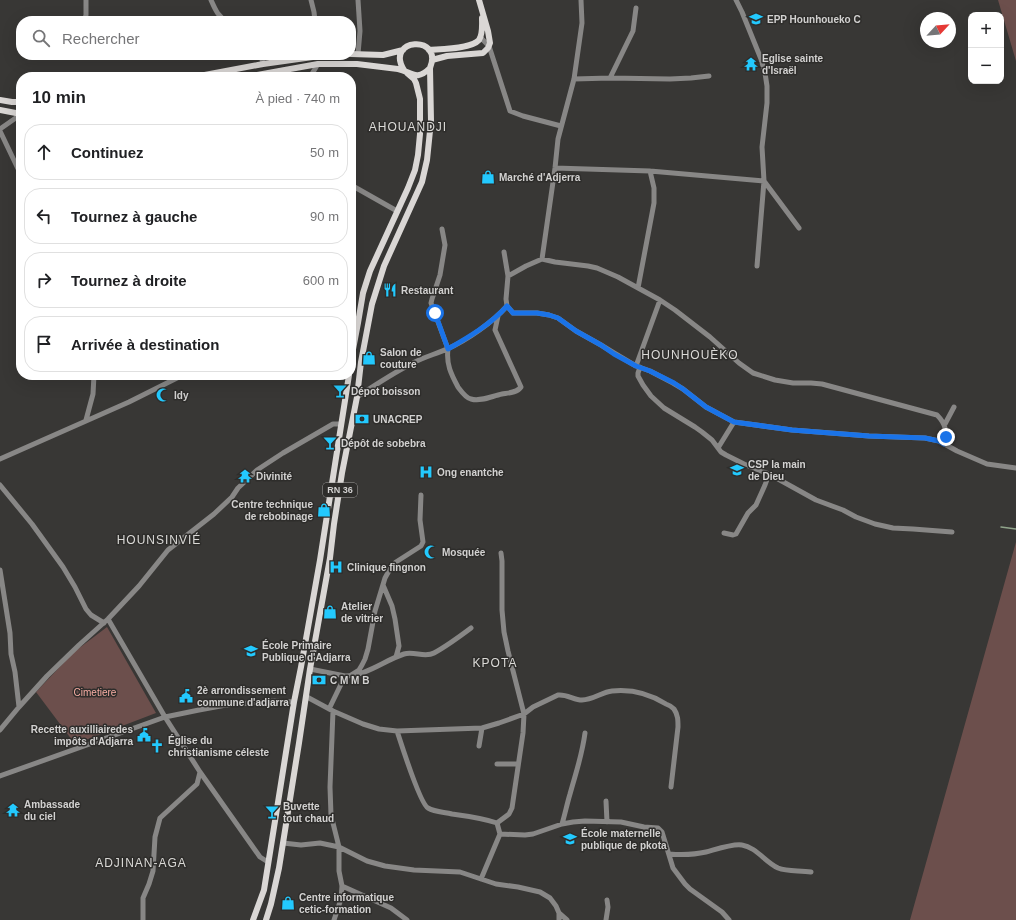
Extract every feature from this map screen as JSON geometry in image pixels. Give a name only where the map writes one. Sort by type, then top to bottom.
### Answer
[{"type":"main road","points":[[432,60],[447,56],[483,53],[488,48],[490,43],[488,31],[479,0]]},
{"type":"main road","points":[[429,50],[468,46],[474,43],[478,40],[481,34],[483,10]]},
{"type":"main road","points":[[278,72],[318,64],[357,64],[406,71],[413,75],[420,75],[430,68],[432,60],[429,50],[423,45],[416,44],[409,45],[403,50],[383,55],[356,54]]},
{"type":"main road","points":[[356,334],[363,293],[370,271],[408,188],[415,170],[418,155],[421,114],[419,92],[414,79],[401,66],[400,60],[403,50]]},
{"type":"main road","points":[[221,72],[287,60]]},
{"type":"main road","name":"RN 36","points":[[266,920],[279,868],[310,669],[330,558],[342,473],[357,397],[361,362],[372,304],[384,266],[422,182],[427,160],[431,121],[430,68]]},
{"type":"main road","points":[[0,100],[16,102]]},
{"type":"main road","points":[[0,110],[16,114]]},
{"type":"main road","name":"RN 36","points":[[253,920],[264,890],[294,702],[320,560],[348,380]]},
{"type":"street","points":[[86,0],[86,16]]},
{"type":"street","points":[[211,0],[220,16]]},
{"type":"street","points":[[311,0],[314,16]]},
{"type":"street","points":[[356,46],[360,31],[358,0]]},
{"type":"street","points":[[542,259],[558,139],[574,79],[582,23],[581,0]]},
{"type":"street","points":[[736,0],[761,59],[767,86],[767,103],[762,147],[764,181],[757,266]]},
{"type":"street","points":[[610,78],[633,31],[636,8]]},
{"type":"street","points":[[480,37],[489,46],[510,110],[523,116],[561,126]]},
{"type":"street","points":[[262,60],[263,64]]},
{"type":"street","points":[[313,72],[318,64]]},
{"type":"street","points":[[574,79],[670,79],[710,76]]},
{"type":"street","points":[[16,118],[0,130],[16,164]]},
{"type":"street","points":[[555,168],[650,171],[764,181],[799,228]]},
{"type":"street","points":[[638,288],[654,202],[654,188],[650,171]]},
{"type":"street","points":[[356,188],[397,211]]},
{"type":"street","points":[[442,229],[445,245],[440,275],[431,303],[448,349],[447,356],[452,377],[461,390],[471,399],[482,400],[518,390],[521,387],[494,330],[498,316]]},
{"type":"street","points":[[504,252],[508,276],[506,299],[507,306],[513,313],[537,313],[558,318],[576,331],[638,366],[674,383],[706,407],[734,422],[792,430],[869,436],[925,438],[939,441],[957,452],[987,464],[1016,468]]},
{"type":"street","points":[[508,276],[542,259],[597,268],[618,277],[660,300],[703,331],[739,364],[753,373],[786,382],[817,383],[937,415],[945,424],[946,430],[944,444]]},
{"type":"street","points":[[660,300],[638,366],[638,376],[651,396],[664,408],[699,430],[712,440],[726,455],[769,474],[816,500],[875,524],[893,528],[952,532]]},
{"type":"street","points":[[357,397],[414,362],[448,349],[498,316],[507,306]]},
{"type":"street","points":[[86,420],[93,394],[94,380]]},
{"type":"street","points":[[0,459],[129,402],[173,380]]},
{"type":"street","points":[[945,424],[954,407]]},
{"type":"street","points":[[718,448],[734,422]]},
{"type":"street","points":[[0,730],[47,676],[73,650],[106,621],[139,586],[168,550],[214,514],[257,470],[333,424],[341,424]]},
{"type":"street","points":[[724,533],[733,535],[736,534],[748,513],[756,505],[766,485],[769,474]]},
{"type":"street","points":[[0,485],[32,524],[63,567],[76,587],[86,609],[91,615],[106,621],[200,772],[260,857],[268,862]]},
{"type":"street","points":[[334,920],[342,886],[339,871],[339,847],[331,815],[331,710],[348,676],[358,670],[365,659],[375,611],[385,578],[396,562],[421,546],[423,542],[420,520],[421,495]]},
{"type":"street","points":[[497,824],[510,814],[512,808],[518,773],[524,714],[504,632],[501,553]]},
{"type":"street","points":[[0,570],[10,633],[11,654],[15,672],[19,707]]},
{"type":"street","points":[[383,585],[392,606],[400,646],[396,657]]},
{"type":"street","points":[[310,669],[348,676],[372,669],[396,657],[410,653],[426,655],[434,653],[471,628]]},
{"type":"street","points":[[306,697],[363,724],[379,729],[397,731],[482,728],[524,714],[532,707],[563,694],[578,700],[584,700],[611,691],[646,694],[673,708],[678,717],[671,787]]},
{"type":"street","points":[[0,776],[165,718],[226,705],[273,700],[294,702]]},
{"type":"street","points":[[479,746],[482,728]]},
{"type":"street","points":[[397,731],[425,806],[438,811],[488,820],[497,824],[500,834],[481,879]]},
{"type":"street","points":[[562,824],[580,762],[585,733]]},
{"type":"street","points":[[497,764],[518,764]]},
{"type":"street","points":[[143,920],[143,898],[153,871],[155,842],[160,818],[197,784],[200,772]]},
{"type":"street","points":[[606,801],[606,822]]},
{"type":"street","points":[[500,834],[533,834],[562,824],[573,822],[621,822],[660,829],[673,868],[685,884],[722,912],[729,920]]},
{"type":"street","points":[[283,843],[301,845],[320,844],[339,847],[367,861],[385,866],[414,870],[460,872],[496,884],[540,892],[550,898],[556,906],[559,913],[559,920]]},
{"type":"street","points":[[669,854],[687,855],[740,844],[748,847],[763,859],[778,868],[789,871],[800,870],[811,872]]},
{"type":"street","points":[[342,886],[391,908],[408,920]]},
{"type":"street","points":[[606,920],[608,908],[607,900]]},
{"type":"street","points":[[559,913],[567,920]]},
{"type":"green space","points":[[998,0],[1016,0],[1016,61],[1004,20],[1004,12],[1002,12]]},
{"type":"green space","points":[[1016,542],[1016,920],[910,920]]},
{"type":"green space","name":"Cimetiere","points":[[107,627],[156,713],[75,744],[36,692],[74,652]]},
{"type":"waterway","points":[[1001,527],[1016,529]]},
{"type":"place","name":"EPP Hounhoueko C","points":[[756,19]]},
{"type":"place","name":"Eglise sainte d'Israël","points":[[751,64]]},
{"type":"place","name":"Marché d'Adjerra","points":[[488,177]]},
{"type":"place","name":"Restaurant","points":[[390,290]]},
{"type":"place","name":"Salon de couture","points":[[369,358]]},
{"type":"place","name":"Dépot boisson","points":[[340,391]]},
{"type":"place","name":"Idy","points":[[163,395]]},
{"type":"place","name":"UNACREP","points":[[362,419]]},
{"type":"place","name":"Dépôt de sobebra","points":[[330,443]]},
{"type":"place","name":"CSP la main de Dieu","points":[[737,470]]},
{"type":"place","name":"Ong enantche","points":[[426,472]]},
{"type":"place","name":"Divinité","points":[[245,476]]},
{"type":"place","name":"Centre technique de rebobinage","points":[[324,510]]},
{"type":"place","name":"Mosquée","points":[[431,552]]},
{"type":"place","name":"Clinique fingnon","points":[[336,567]]},
{"type":"place","name":"Atelier de vitrier","points":[[330,612]]},
{"type":"place","name":"École Primaire Publique d'Adjarra","points":[[251,651]]},
{"type":"place","name":"C M M B","points":[[319,680]]},
{"type":"place","name":"2è arrondissement commune d'adjarra","points":[[186,696]]},
{"type":"place","name":"Recette auxilliairedes impôts d'Adjarra","points":[[144,735]]},
{"type":"place","name":"Église du christianisme céleste","points":[[157,746]]},
{"type":"place","name":"Ambassade du ciel","points":[[13,810]]},
{"type":"place","name":"Buvette tout chaud","points":[[272,812]]},
{"type":"place","name":"École maternelle publique de pkota","points":[[570,839]]},
{"type":"place","name":"Centre informatique cetic-formation","points":[[288,903]]},
{"type":"district","name":"AHOUANDJI","points":[[408,127]]},
{"type":"district","name":"HOUNHOUÈKO","points":[[690,355]]},
{"type":"district","name":"HOUNSINVIÉ","points":[[159,540]]},
{"type":"district","name":"KPOTA","points":[[495,663]]},
{"type":"district","name":"ADJINAN-AGA","points":[[141,863]]},
{"type":"route","points":[[435,313],[448,349],[498,316],[507,306],[513,313],[537,313],[558,318],[576,331],[614,354],[636,366],[674,383],[706,407],[734,422],[741,424],[792,430],[869,436],[925,438],[939,441],[944,444],[946,437]]}]
